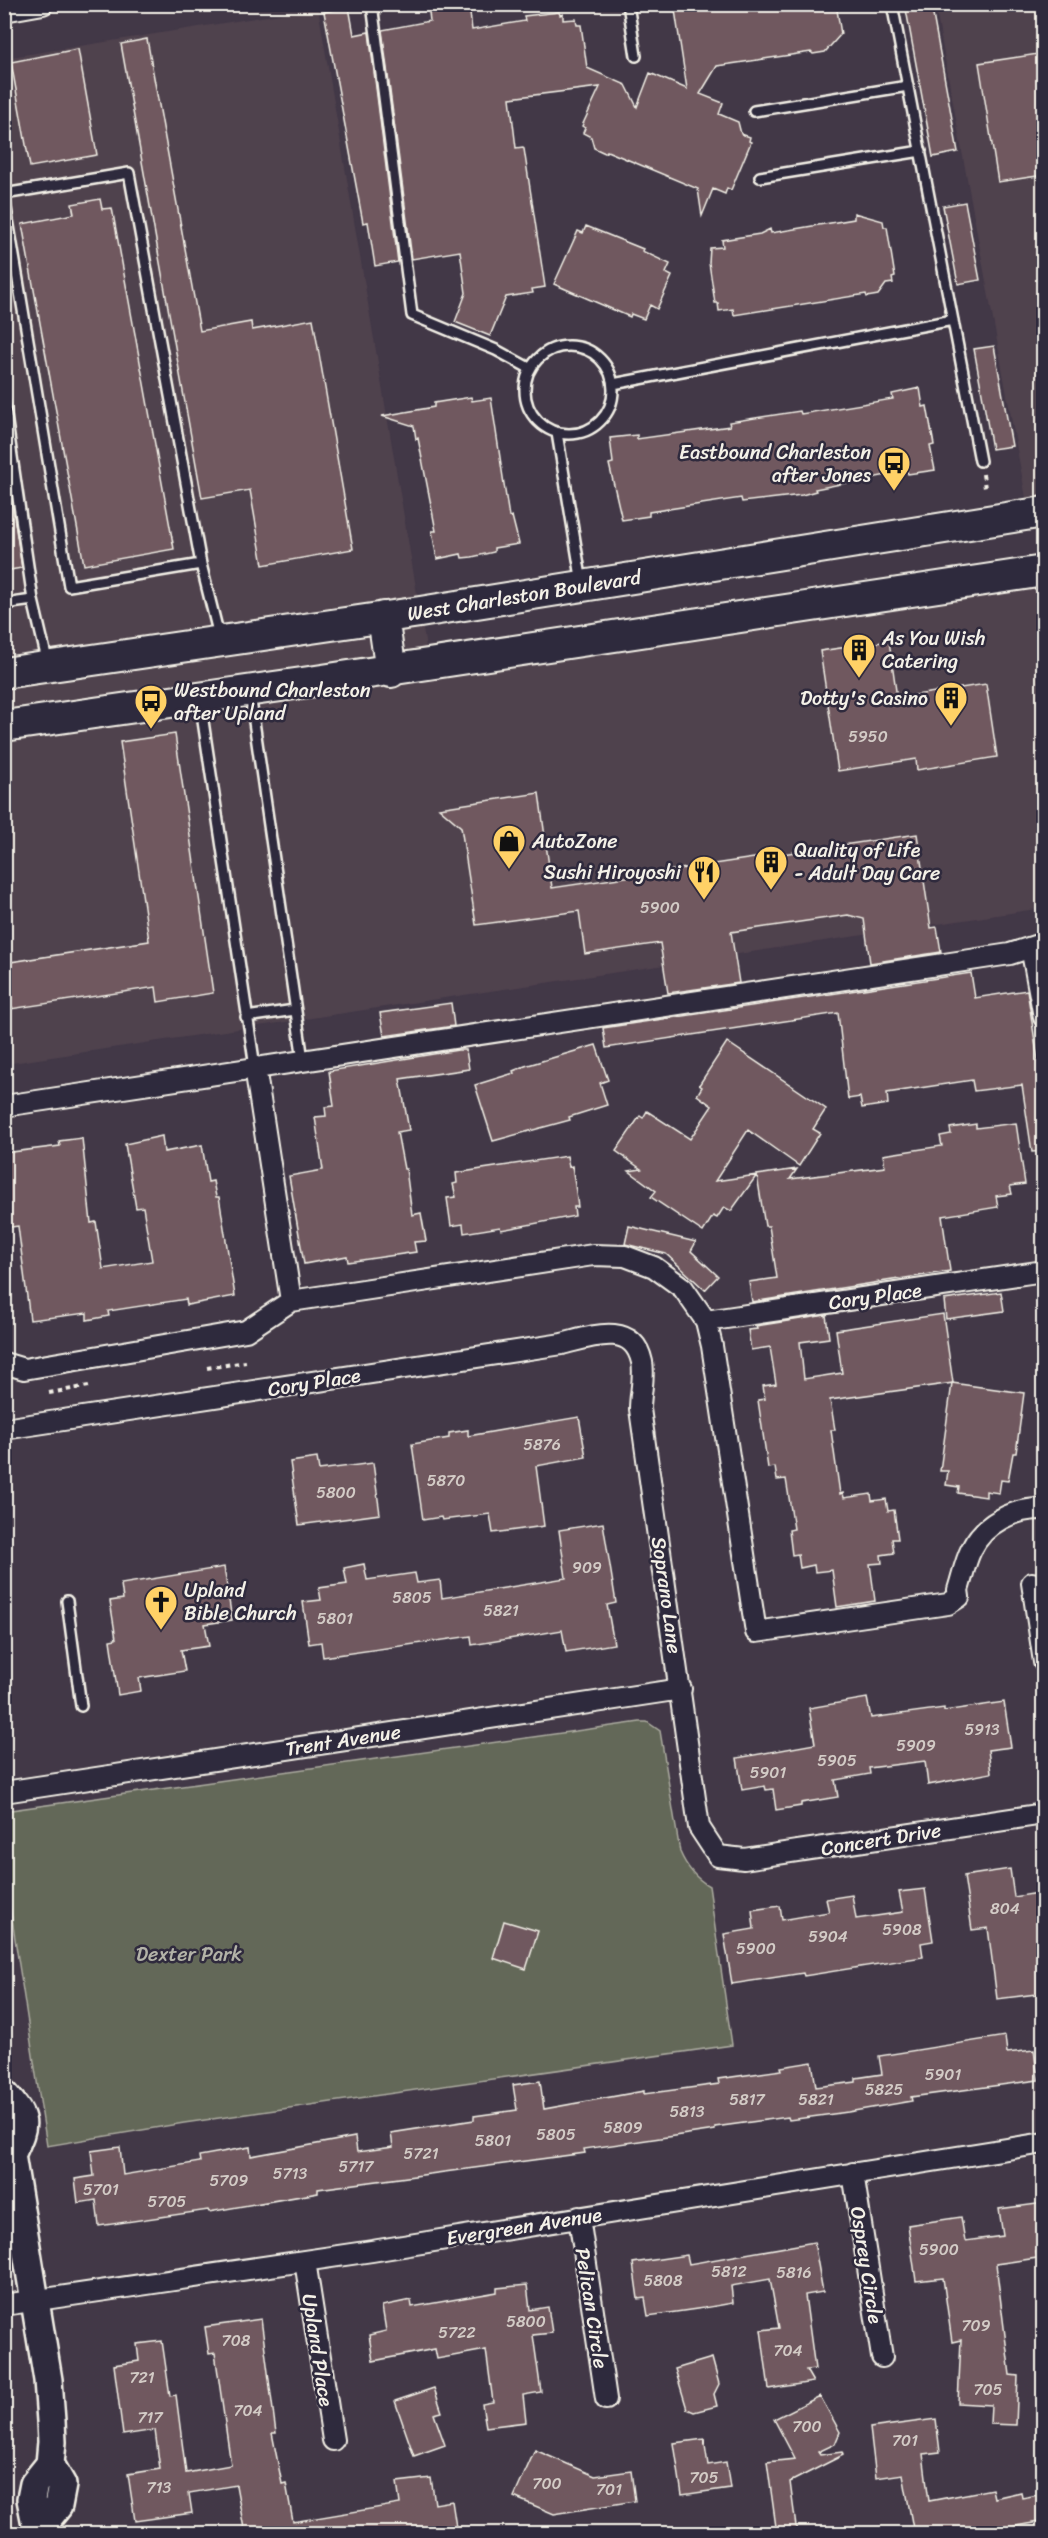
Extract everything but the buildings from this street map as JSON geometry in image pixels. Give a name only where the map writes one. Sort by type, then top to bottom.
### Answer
[{"type":"main road","name":"West Charleston Boulevard","points":[[4,673],[382,617],[1044,512]]},
{"type":"main road","points":[[4,726],[391,672],[1044,571]]},
{"type":"main road","points":[[382,617],[391,672]]},
{"type":"street","points":[[4,11],[43,4]]},
{"type":"street","points":[[4,1106],[1010,954],[1037,945],[1044,1017]]},
{"type":"street","points":[[255,1067],[291,1301]]},
{"type":"street","points":[[4,1363],[24,1369],[246,1331],[291,1301],[593,1255],[625,1256],[654,1267],[683,1288],[706,1321],[712,1346],[756,1632],[948,1605],[959,1597],[958,1590],[971,1549],[994,1521],[1027,1509],[1043,1508]]},
{"type":"street","name":"Cory Place","points":[[706,1321],[1044,1271]]},
{"type":"street","name":"Cory Place","points":[[4,1429],[562,1344],[593,1335],[623,1337]]},
{"type":"street","name":"Soprano Lane","points":[[623,1337],[633,1343],[642,1361],[640,1409],[699,1827],[718,1856]]},
{"type":"street","points":[[1032,1583],[1044,1662]]},
{"type":"street","name":"Trent Avenue","points":[[4,1792],[681,1689]]},
{"type":"street","name":"Concert Drive","points":[[718,1856],[744,1859],[1044,1815]]},
{"type":"street","points":[[4,2094],[20,2112],[22,2129],[8,2151],[48,2380],[52,2442],[50,2464],[62,2485],[58,2506],[36,2531]]},
{"type":"street","name":"Evergreen Avenue","points":[[4,2305],[304,2261],[1044,2143]]},
{"type":"street","name":"Osprey Circle","points":[[853,2173],[882,2357]]},
{"type":"street","name":"Pelican Circle","points":[[579,2217],[606,2400]]},
{"type":"street","name":"Upland Place","points":[[304,2261],[333,2440]]},
{"type":"lane","points":[[372,4],[412,315],[496,350],[529,368]]},
{"type":"lane","points":[[628,4],[636,56]]},
{"type":"lane","points":[[892,4],[980,461]]},
{"type":"lane","points":[[754,111],[908,86]]},
{"type":"lane","points":[[760,177],[921,151]]},
{"type":"lane","points":[[201,564],[69,586],[4,195],[129,173],[201,564],[220,641]]},
{"type":"lane","points":[[613,384],[953,320]]},
{"type":"lane","points":[[561,345],[589,350],[601,359],[609,370],[613,384],[612,399],[607,412],[598,423],[585,431],[571,434],[557,433],[539,423],[527,407],[524,394],[529,368],[548,350],[561,345]]},
{"type":"lane","points":[[4,402],[33,600],[48,666]]},
{"type":"lane","points":[[557,433],[582,586]]},
{"type":"lane","points":[[4,604],[33,600]]},
{"type":"lane","points":[[249,692],[303,1060]]},
{"type":"lane","points":[[200,699],[255,1067]]},
{"type":"lane","points":[[246,1017],[295,1010]]},
{"type":"lane","points":[[67,1601],[81,1706]]},
{"type":"path","points":[[207,1368],[246,1362]]},
{"type":"path","points":[[50,1392],[89,1386]]},
{"type":"shaded area","points":[[935,5],[1043,5],[1043,512],[1029,514]]},
{"type":"shaded area","points":[[318,8],[429,665],[1043,571],[1043,908],[5,1064],[5,58]]},
{"type":"green space","name":"Dexter Park","points":[[647,1722],[660,1731],[680,1852],[691,1871],[709,1886],[732,2045],[184,2123],[47,2146],[5,1874],[4,1811]]},
{"type":"place","name":"Eastbound Charleston after Jones","points":[[894,492]]},
{"type":"place","name":"As You Wish Catering","points":[[859,679]]},
{"type":"place","name":"Dotty's Casino","points":[[951,727]]},
{"type":"place","name":"Westbound Charleston after Upland","points":[[151,730]]},
{"type":"place","name":"AutoZone","points":[[509,870]]},
{"type":"place","name":"Quality of Life - Adult Day Care","points":[[771,891]]},
{"type":"place","name":"Sushi Hiroyoshi","points":[[704,901]]},
{"type":"place","name":"Upland Bible Church","points":[[161,1631]]}]
